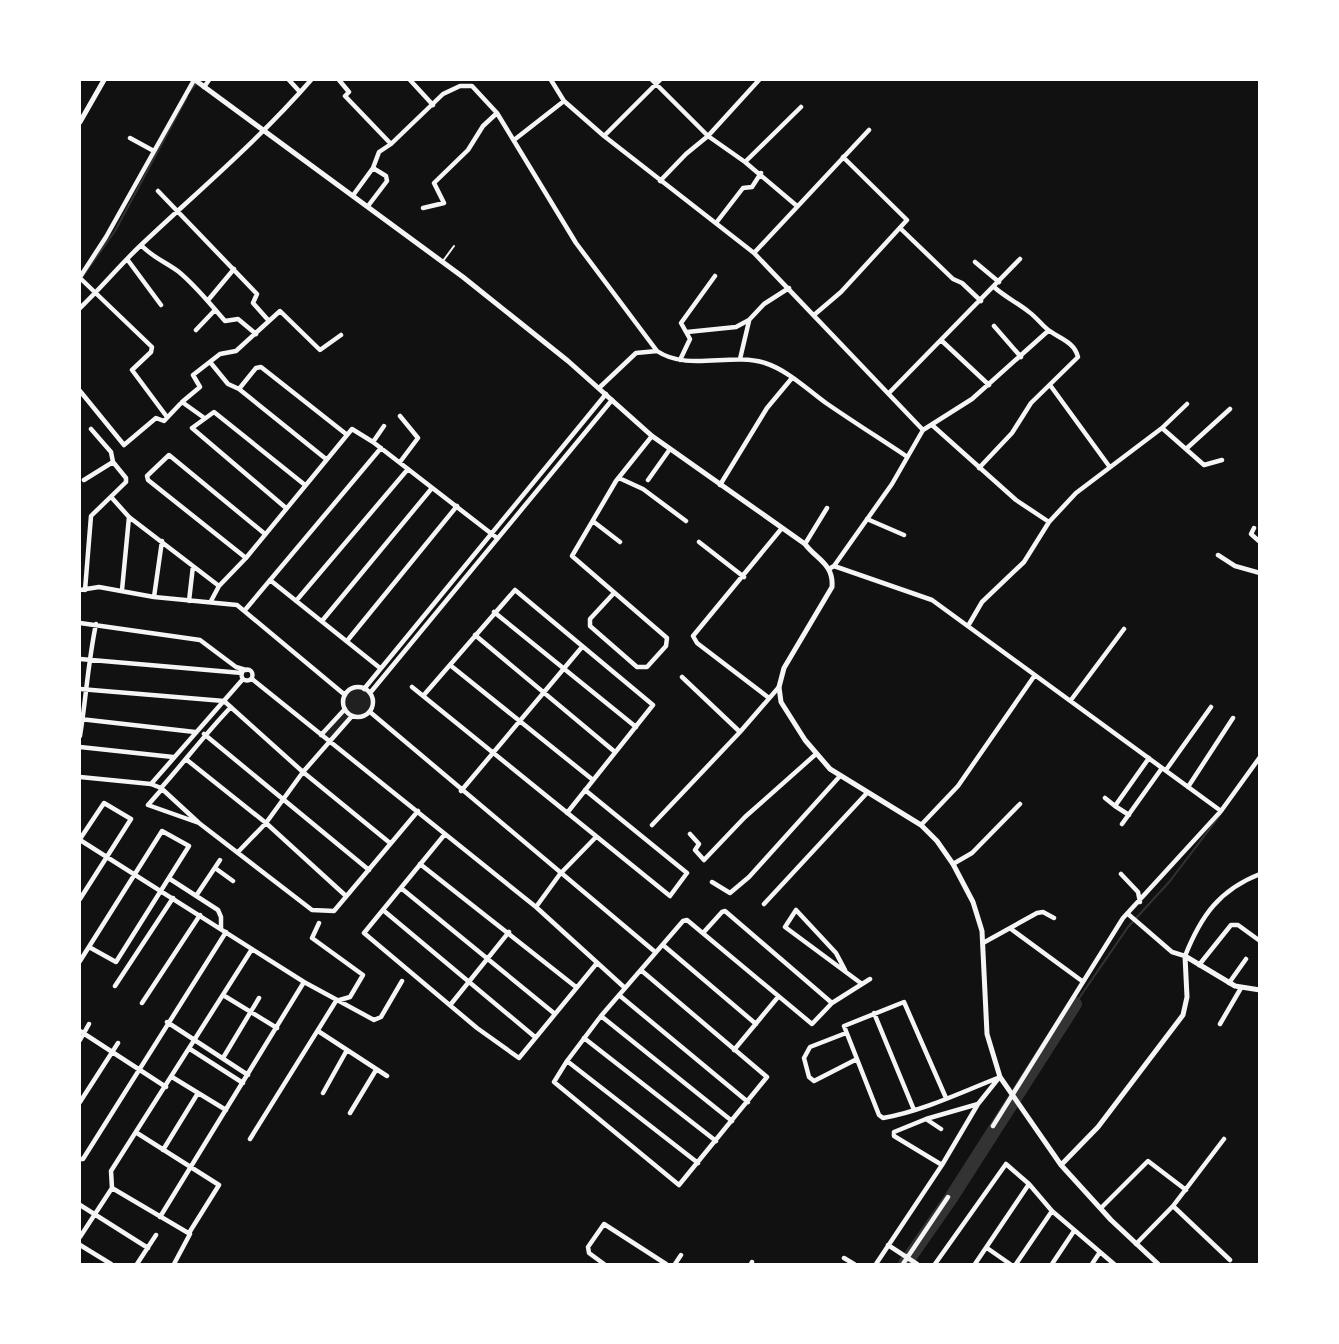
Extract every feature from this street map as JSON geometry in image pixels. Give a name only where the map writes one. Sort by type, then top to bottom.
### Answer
[{"type":"street","points":[[80,122],[104,80]]},
{"type":"street","points":[[167,417],[132,370],[151,352],[152,347],[80,278],[106,237],[152,150],[195,80],[443,261],[599,388],[652,436],[805,544],[831,567],[932,600],[1221,811]]},
{"type":"street","points":[[204,87],[208,80]]},
{"type":"street","points":[[289,80],[300,92]]},
{"type":"street","points":[[80,308],[141,245],[178,213],[264,130],[310,80]]},
{"type":"street","points":[[339,80],[349,92],[345,96],[391,144]]},
{"type":"street","points":[[410,80],[433,105]]},
{"type":"street","points":[[550,80],[564,101],[604,136],[754,253],[923,430]]},
{"type":"street","points":[[660,181],[686,154],[708,136],[759,80]]},
{"type":"street","points":[[604,136],[656,81],[708,136],[761,173],[797,206]]},
{"type":"street","points":[[354,194],[373,168],[379,152],[391,144],[443,94],[466,85],[478,90],[497,113],[576,243],[657,351],[680,360],[740,359],[765,363],[792,378],[906,456]]},
{"type":"street","points":[[514,140],[564,101]]},
{"type":"street","points":[[745,162],[801,107]]},
{"type":"street","points":[[423,208],[444,203],[434,183],[468,150],[483,126],[497,113]]},
{"type":"street","points":[[754,253],[869,130]]},
{"type":"street","points":[[130,138],[152,150]]},
{"type":"street","points":[[814,315],[841,292],[901,229],[907,218],[843,158]]},
{"type":"street","points":[[368,206],[387,181],[386,176],[373,168]]},
{"type":"street","points":[[716,223],[743,188],[753,186],[761,173]]},
{"type":"street","points":[[158,191],[258,296],[253,303],[269,321]]},
{"type":"street","points":[[901,229],[953,279],[962,283],[981,300]]},
{"type":"street","points":[[141,245],[152,257],[169,264],[209,299],[225,321],[238,319],[256,334]]},
{"type":"street","points":[[127,259],[161,305]]},
{"type":"street","points":[[889,393],[1020,260]]},
{"type":"street","points":[[975,262],[999,282]]},
{"type":"street","points":[[209,299],[234,269]]},
{"type":"street","points":[[680,360],[690,339],[681,325],[682,320],[715,276]]},
{"type":"street","points":[[80,289],[85,283]]},
{"type":"street","points":[[978,468],[1012,433],[1031,403],[1078,357],[1075,349],[1061,336],[1048,331],[1028,311],[1009,301],[994,287]]},
{"type":"street","points":[[740,359],[750,320],[764,304],[789,288]]},
{"type":"street","points":[[196,330],[215,310]]},
{"type":"street","points":[[80,391],[124,445],[156,418],[163,421],[200,387],[193,375],[220,354],[236,351],[280,311],[320,350],[341,335]]},
{"type":"street","points":[[687,332],[730,328],[750,320]]},
{"type":"street","points":[[994,326],[1021,357]]},
{"type":"street","points":[[652,825],[779,687],[790,654],[830,592],[831,567],[867,519],[923,430],[989,385],[1048,331]]},
{"type":"street","points":[[942,341],[989,385]]},
{"type":"street","points":[[599,388],[636,353],[657,351]]},
{"type":"street","points":[[210,362],[228,384],[238,389],[326,459]]},
{"type":"street","points":[[238,389],[256,368],[261,367],[346,434]]},
{"type":"street","points":[[720,485],[767,408],[792,378]]},
{"type":"street","points":[[1050,385],[1109,466]]},
{"type":"street","points":[[364,688],[574,430],[606,394]]},
{"type":"street","points":[[370,693],[612,400]]},
{"type":"street","points":[[182,402],[203,417]]},
{"type":"street","points":[[968,626],[982,602],[1024,562],[1049,522],[1076,493],[1162,428],[1187,404]]},
{"type":"street","points":[[1186,449],[1230,409]]},
{"type":"street","points":[[286,508],[192,431],[192,428],[203,417],[214,412],[305,485]]},
{"type":"street","points":[[400,416],[418,438],[400,462]]},
{"type":"street","points":[[932,425],[978,468],[1049,522]]},
{"type":"street","points":[[373,441],[384,426]]},
{"type":"street","points":[[1162,428],[1204,465],[1222,460]]},
{"type":"street","points":[[91,429],[111,452],[113,462],[126,480],[124,487],[92,516],[82,590],[99,587],[154,597],[234,605],[245,610],[345,694]]},
{"type":"street","points":[[211,602],[219,586],[246,558],[346,434],[353,429],[373,441],[497,538]]},
{"type":"street","points":[[574,430],[581,436]]},
{"type":"street","points":[[614,593],[590,619],[590,626],[637,667],[647,667],[666,646],[667,638],[573,558],[572,553],[594,522],[619,478],[652,436]]},
{"type":"street","points":[[245,610],[381,448]]},
{"type":"street","points":[[648,480],[670,449]]},
{"type":"street","points":[[246,558],[148,480],[147,476],[169,455],[265,534]]},
{"type":"street","points":[[84,480],[113,462]]},
{"type":"street","points":[[296,601],[408,469]]},
{"type":"street","points":[[619,478],[643,489],[686,521]]},
{"type":"street","points":[[322,621],[432,488]]},
{"type":"street","points":[[112,498],[129,517],[219,586]]},
{"type":"street","points":[[346,641],[457,506]]},
{"type":"street","points":[[805,544],[827,508]]},
{"type":"street","points":[[122,590],[129,517]]},
{"type":"street","points":[[867,519],[904,535]]},
{"type":"street","points":[[594,522],[620,542]]},
{"type":"street","points":[[769,698],[697,643],[694,634],[744,577],[782,528]]},
{"type":"street","points":[[1254,528],[1251,534],[1260,542]]},
{"type":"street","points":[[154,597],[162,541]]},
{"type":"street","points":[[699,542],[744,577]]},
{"type":"street","points":[[1218,555],[1235,566],[1260,573]]},
{"type":"street","points":[[189,601],[193,566]]},
{"type":"street","points":[[270,580],[380,668]]},
{"type":"street","points":[[423,696],[514,590],[653,707],[567,813]]},
{"type":"street","points":[[431,606],[437,611]]},
{"type":"street","points":[[494,612],[636,728]]},
{"type":"street","points":[[80,623],[200,640],[244,674],[246,681],[252,679]]},
{"type":"street","points":[[80,736],[87,690],[88,660],[96,624]]},
{"type":"street","points":[[1071,700],[1124,629]]},
{"type":"street","points":[[475,635],[615,752]]},
{"type":"street","points":[[461,791],[582,647]]},
{"type":"street","points":[[80,659],[252,673],[252,679]]},
{"type":"street","points":[[450,665],[592,780]]},
{"type":"street","points":[[151,784],[224,701],[244,674]]},
{"type":"street","points":[[921,825],[958,786],[1035,675]]},
{"type":"street","points":[[682,677],[740,732]]},
{"type":"street","points":[[252,679],[536,907],[625,988]]},
{"type":"street","points":[[412,687],[670,896],[688,874],[585,790]]},
{"type":"street","points":[[779,687],[781,702],[816,754],[840,776],[866,794],[905,813],[921,825],[953,864],[973,902],[983,943],[987,1034],[1000,1077],[1061,1165],[1154,1263]]},
{"type":"street","points":[[321,735],[345,709],[345,694],[352,688],[364,688],[370,693],[373,702],[370,711],[362,717],[352,716],[345,709]]},
{"type":"street","points":[[80,689],[224,701],[303,772],[390,843]]},
{"type":"street","points":[[1122,824],[1211,706]]},
{"type":"street","points":[[199,823],[148,805],[187,760],[204,735],[231,707]]},
{"type":"street","points":[[370,711],[461,791],[654,951]]},
{"type":"street","points":[[238,852],[266,822],[303,772],[352,716]]},
{"type":"street","points":[[1188,787],[1233,718]]},
{"type":"street","points":[[81,719],[195,732]]},
{"type":"street","points":[[204,735],[369,870]]},
{"type":"street","points":[[80,747],[173,757]]},
{"type":"street","points":[[690,834],[699,844],[695,850],[704,860],[745,817],[816,754]]},
{"type":"street","points":[[993,1126],[1082,981],[1128,914],[1221,811],[1260,757]]},
{"type":"street","points":[[1115,806],[1149,758]]},
{"type":"street","points":[[187,760],[266,822],[346,896]]},
{"type":"street","points":[[712,882],[730,893],[749,877],[840,776]]},
{"type":"street","points":[[80,777],[151,784],[162,788],[199,823],[312,909],[334,911],[418,811]]},
{"type":"street","points":[[764,904],[866,794]]},
{"type":"street","points":[[1105,798],[1129,815]]},
{"type":"street","points":[[80,899],[105,856],[130,819],[104,803],[80,839],[105,856],[134,874],[160,892],[173,898],[304,982],[336,1001],[378,1020],[402,981]]},
{"type":"street","points":[[953,864],[972,853],[1020,804]]},
{"type":"street","points":[[80,961],[163,831],[189,847],[116,962],[89,947]]},
{"type":"street","points":[[445,834],[364,933],[477,1028],[519,1058],[597,963]]},
{"type":"street","points":[[536,907],[560,874],[596,837]]},
{"type":"street","points":[[196,896],[220,860]]},
{"type":"street","points":[[420,864],[576,987]]},
{"type":"street","points":[[214,868],[233,881]]},
{"type":"street","points":[[1061,1165],[1098,1127],[1183,1016],[1186,997],[1185,956],[1205,914],[1214,903],[1237,884],[1260,873]]},
{"type":"street","points":[[1121,874],[1138,892],[1140,902]]},
{"type":"street","points":[[170,879],[218,910],[221,916],[221,928]]},
{"type":"street","points":[[401,888],[555,1014]]},
{"type":"street","points":[[115,986],[173,898]]},
{"type":"street","points":[[383,910],[535,1037]]},
{"type":"street","points":[[846,970],[836,954],[796,910],[785,927],[862,984]]},
{"type":"street","points":[[703,933],[722,912],[726,912],[832,1003]]},
{"type":"street","points":[[983,943],[1040,913],[1054,918]]},
{"type":"street","points":[[1128,914],[1172,952],[1185,956],[1229,983],[1241,988],[1260,990]]},
{"type":"street","points":[[142,1003],[200,915]]},
{"type":"street","points":[[642,971],[767,1077],[681,1183],[676,1184],[554,1082],[567,1060],[619,995],[642,971],[654,951],[663,945],[685,920],[812,1024],[832,1003],[870,979]]},
{"type":"street","points":[[250,1139],[336,1001],[350,997],[363,975],[312,938],[319,923]]},
{"type":"street","points":[[1199,965],[1231,925],[1238,925],[1260,941]]},
{"type":"street","points":[[1011,929],[1082,981]]},
{"type":"street","points":[[451,1004],[467,981],[509,932]]},
{"type":"street","points":[[80,1159],[83,1159],[226,933]]},
{"type":"street","points":[[663,945],[756,1024]]},
{"type":"street","points":[[80,1237],[112,1188],[111,1171],[252,949]]},
{"type":"street","points":[[1229,983],[1246,959]]},
{"type":"street","points":[[160,1217],[304,982]]},
{"type":"street","points":[[1220,1024],[1241,988]]},
{"type":"street","points":[[223,995],[277,1028]]},
{"type":"street","points":[[619,995],[748,1102]]},
{"type":"street","points":[[734,1050],[778,997]]},
{"type":"street","points":[[223,1058],[259,998]]},
{"type":"street","points":[[945,1098],[906,1004],[901,1002],[845,1026],[846,1034],[881,1117],[914,1110],[1000,1077]]},
{"type":"street","points":[[874,1013],[914,1110]]},
{"type":"street","points":[[601,1017],[732,1121]]},
{"type":"street","points":[[168,1022],[248,1075]]},
{"type":"street","points":[[80,1040],[81,1033],[89,1024]]},
{"type":"street","points":[[318,1031],[387,1076]]},
{"type":"street","points":[[81,1033],[166,1087]]},
{"type":"street","points":[[846,1034],[810,1047],[804,1059],[809,1077],[814,1081],[857,1059]]},
{"type":"street","points":[[584,1038],[716,1141]]},
{"type":"street","points":[[80,1102],[118,1043]]},
{"type":"street","points":[[190,1049],[243,1083]]},
{"type":"street","points":[[323,1093],[347,1050]]},
{"type":"street","points":[[567,1060],[698,1163]]},
{"type":"street","points":[[350,1113],[376,1070]]},
{"type":"street","points":[[172,1077],[226,1110]]},
{"type":"street","points":[[876,1264],[942,1165],[978,1104],[1000,1077]]},
{"type":"street","points":[[163,1150],[198,1093]]},
{"type":"street","points":[[942,1165],[893,1135],[896,1130],[926,1119],[978,1104]]},
{"type":"street","points":[[926,1119],[941,1129]]},
{"type":"street","points":[[137,1133],[219,1185],[189,1233],[191,1237],[174,1264]]},
{"type":"street","points":[[1136,1244],[1173,1206],[1224,1139]]},
{"type":"street","points":[[1101,1208],[1148,1161],[1186,1190]]},
{"type":"street","points":[[935,1264],[1002,1165],[1010,1165],[1052,1211],[1113,1264]]},
{"type":"street","points":[[975,1264],[1029,1184]]},
{"type":"street","points":[[112,1188],[189,1233]]},
{"type":"street","points":[[903,1264],[948,1197]]},
{"type":"street","points":[[80,1205],[148,1248]]},
{"type":"street","points":[[1173,1206],[1230,1260]]},
{"type":"street","points":[[1016,1264],[1052,1211]]},
{"type":"street","points":[[604,1264],[589,1253],[588,1247],[604,1224],[666,1264]]},
{"type":"street","points":[[1052,1264],[1074,1231]]},
{"type":"street","points":[[137,1264],[156,1235]]},
{"type":"street","points":[[80,1245],[111,1264]]},
{"type":"street","points":[[888,1245],[914,1264]]},
{"type":"street","points":[[987,1248],[1010,1264]]},
{"type":"street","points":[[1092,1264],[1100,1252]]},
{"type":"street","points":[[675,1264],[681,1255]]},
{"type":"street","points":[[844,1258],[855,1264]]},
{"type":"lane","points":[[443,261],[454,246]]},
{"type":"shaded area","points":[[357,687],[370,693],[372,707],[361,717],[352,716],[330,742],[321,735],[345,709],[343,699],[348,690]]},
{"type":"waterway","points":[[189,92],[199,80]]},
{"type":"waterway","points":[[83,276],[115,231],[187,97]]},
{"type":"waterway","points":[[1075,1004],[1128,927],[1170,881],[1221,814]]},
{"type":"waterway","points":[[905,1264],[951,1198],[1075,1004]]}]
